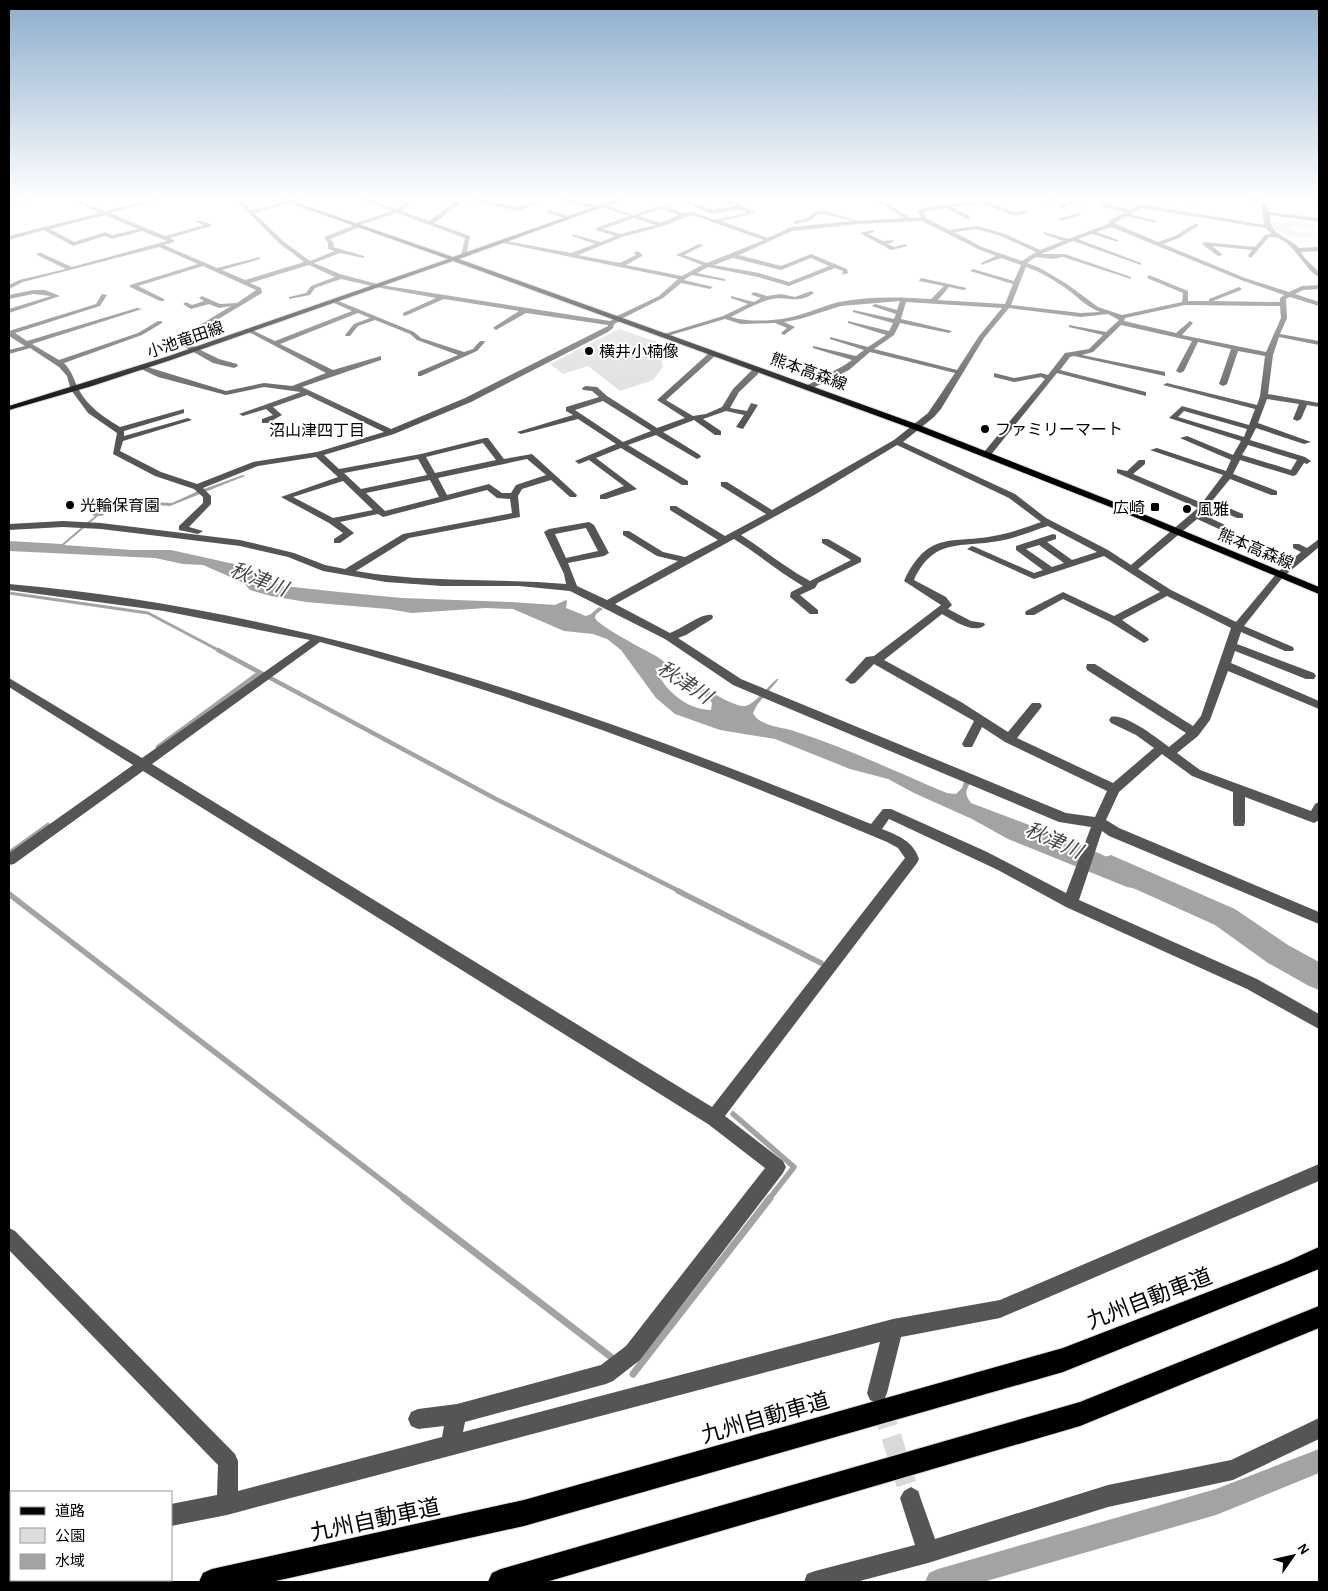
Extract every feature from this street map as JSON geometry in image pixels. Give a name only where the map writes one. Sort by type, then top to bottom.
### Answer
[{"type":"highway","name":"九州自動車道","points":[[212,1582],[524,1513],[1063,1360],[1291,1271],[1319,1258]]},
{"type":"highway","points":[[501,1582],[1080,1414],[1319,1317]]},
{"type":"main road","name":"小池竜田線","points":[[9,408],[75,390],[336,302],[414,273]]},
{"type":"main road","name":"熊本高森線","points":[[492,273],[616,320],[664,335],[808,387],[987,454],[1319,592]]},
{"type":"street","points":[[9,287],[21,281],[53,273]]},
{"type":"street","points":[[162,300],[132,286],[174,273]]},
{"type":"street","points":[[225,273],[246,282],[259,289],[260,292],[177,341],[216,361],[234,366]]},
{"type":"street","points":[[246,282],[275,273]]},
{"type":"street","points":[[334,273],[379,286],[444,297],[526,310],[616,320]]},
{"type":"street","points":[[657,273],[710,287]]},
{"type":"street","points":[[197,486],[256,464],[318,454],[391,432],[468,400],[606,331],[616,320],[661,297],[690,273]]},
{"type":"street","points":[[691,273],[723,280]]},
{"type":"street","points":[[750,273],[789,284],[817,273]]},
{"type":"street","points":[[981,273],[1015,283]]},
{"type":"street","points":[[607,604],[772,514],[897,442],[916,427],[938,408],[981,336],[1007,306],[1019,273]]},
{"type":"street","points":[[1044,273],[1058,280],[1088,303],[1121,319],[1177,336],[1269,355]]},
{"type":"street","points":[[1116,273],[1129,278]]},
{"type":"street","points":[[1216,276],[1228,273]]},
{"type":"street","points":[[1230,273],[1319,304]]},
{"type":"street","points":[[799,274],[808,277]]},
{"type":"street","points":[[291,298],[308,294],[313,287],[340,276]]},
{"type":"street","points":[[1165,277],[1152,278],[1186,292],[1185,303]]},
{"type":"street","points":[[921,280],[944,287],[964,288]]},
{"type":"street","points":[[1132,569],[1206,505],[1228,475],[1253,426],[1264,396],[1269,355],[1284,318],[1282,301],[1266,286]]},
{"type":"street","points":[[932,301],[944,287]]},
{"type":"street","points":[[1180,290],[1189,287]]},
{"type":"street","points":[[987,454],[1068,354],[1090,352],[1121,319],[1185,303],[1282,301],[1290,294],[1302,288],[1319,287]]},
{"type":"street","points":[[1204,303],[1239,289]]},
{"type":"street","points":[[9,297],[29,292],[46,292],[56,296],[9,311]]},
{"type":"street","points":[[664,335],[726,317],[767,298],[779,296],[796,300],[811,293]]},
{"type":"street","points":[[754,294],[767,298]]},
{"type":"street","points":[[9,333],[76,314],[98,305],[104,295]]},
{"type":"street","points":[[405,314],[444,297]]},
{"type":"street","points":[[733,297],[754,304]]},
{"type":"street","points":[[726,317],[741,322],[776,321],[798,318],[845,303],[904,298],[966,306],[1007,306],[1081,315],[1106,313]]},
{"type":"street","points":[[808,387],[846,368],[892,334],[904,298]]},
{"type":"street","points":[[186,304],[191,307],[205,300],[218,306],[237,304]]},
{"type":"street","points":[[336,302],[412,334],[419,339],[464,355]]},
{"type":"street","points":[[875,306],[898,318]]},
{"type":"street","points":[[9,352],[139,309]]},
{"type":"street","points":[[496,328],[526,310]]},
{"type":"street","points":[[276,343],[358,311]]},
{"type":"street","points":[[855,311],[898,318],[949,332]]},
{"type":"street","points":[[348,336],[356,325],[376,318]]},
{"type":"street","points":[[776,321],[792,327],[784,333]]},
{"type":"street","points":[[57,363],[140,334],[160,322]]},
{"type":"street","points":[[850,322],[892,334]]},
{"type":"street","points":[[1177,336],[1190,322]]},
{"type":"street","points":[[1070,326],[1107,334]]},
{"type":"street","points":[[250,331],[333,373]]},
{"type":"street","points":[[9,333],[62,365],[71,376],[75,390],[91,411],[121,432],[116,452],[158,474],[197,486],[207,496],[207,504],[182,528],[238,538],[240,543]]},
{"type":"street","points":[[1277,335],[1319,343]]},
{"type":"street","points":[[832,338],[869,350],[958,372]]},
{"type":"street","points":[[1180,371],[1196,340]]},
{"type":"street","points":[[421,374],[475,350],[482,342]]},
{"type":"street","points":[[815,346],[858,359]]},
{"type":"street","points":[[1223,384],[1235,348]]},
{"type":"street","points":[[1068,354],[1162,374]]},
{"type":"street","points":[[712,355],[661,400],[718,433]]},
{"type":"street","points":[[291,389],[378,358]]},
{"type":"street","points":[[144,367],[161,375],[226,393],[264,385],[300,390],[391,432]]},
{"type":"street","points":[[1056,371],[1143,394]]},
{"type":"street","points":[[725,409],[736,391],[755,372]]},
{"type":"street","points":[[997,375],[1014,380],[1041,375],[1050,378]]},
{"type":"street","points":[[1167,385],[1259,408]]},
{"type":"street","points":[[586,388],[594,389],[604,398],[697,457]]},
{"type":"street","points":[[243,414],[306,393]]},
{"type":"street","points":[[1264,396],[1319,404]]},
{"type":"street","points":[[604,398],[568,409],[622,445],[685,483]]},
{"type":"street","points":[[1297,419],[1304,402]]},
{"type":"street","points":[[740,427],[754,405]]},
{"type":"street","points":[[266,421],[278,415],[267,406]]},
{"type":"street","points":[[1184,438],[1236,457],[1293,473],[1304,460],[1173,418],[1182,408],[1307,442]]},
{"type":"street","points":[[579,462],[657,431],[694,418],[705,418],[711,413],[725,409],[749,414]]},
{"type":"street","points":[[119,430],[181,412]]},
{"type":"street","points":[[521,432],[578,416]]},
{"type":"street","points":[[119,440],[188,420]]},
{"type":"street","points":[[337,541],[349,532],[285,497],[341,475],[485,440],[502,462]]},
{"type":"street","points":[[897,442],[1012,496],[1048,523],[1105,552],[1167,592],[1237,627],[1289,649]]},
{"type":"street","points":[[1154,450],[1274,493]]},
{"type":"street","points":[[318,454],[384,514],[489,487],[500,496],[514,496]]},
{"type":"street","points":[[421,456],[445,499]]},
{"type":"street","points":[[359,492],[529,456],[573,496]]},
{"type":"street","points":[[590,457],[632,488],[603,497]]},
{"type":"street","points":[[1142,462],[1124,473],[1206,505],[1240,516]]},
{"type":"street","points":[[346,573],[406,536],[518,515],[514,496],[519,487],[553,476]]},
{"type":"street","points":[[724,484],[772,514]]},
{"type":"street","points":[[673,508],[724,540]]},
{"type":"street","points":[[332,521],[380,511]]},
{"type":"street","points":[[1196,515],[1222,527]]},
{"type":"street","points":[[876,660],[947,605],[942,599],[909,581],[914,568],[932,551],[947,543],[999,538],[1048,523]]},
{"type":"street","points":[[9,527],[63,524],[101,526],[240,543],[291,555],[323,568],[386,579],[442,583],[518,583],[572,588],[607,604],[669,638],[737,682],[1064,818],[1084,822],[1099,822],[1114,832],[1319,918]]},
{"type":"street","points":[[563,561],[604,553],[589,525],[550,532],[572,588]]},
{"type":"street","points":[[626,533],[660,554],[688,561]]},
{"type":"street","points":[[734,535],[769,557],[781,569],[811,586]]},
{"type":"street","points":[[1050,570],[1019,548],[1053,537]]},
{"type":"street","points":[[814,612],[794,595],[811,586],[815,581],[858,560],[825,541]]},
{"type":"street","points":[[1040,541],[1070,563]]},
{"type":"street","points":[[1072,899],[1099,822],[1114,789],[1165,750],[1194,733],[1206,717],[1237,627],[1280,575],[1319,542]]},
{"type":"street","points":[[1296,546],[1319,558]]},
{"type":"street","points":[[972,549],[1034,576],[1105,552]]},
{"type":"street","points":[[9,587],[170,610],[318,639],[437,671],[598,723],[686,755],[874,831],[903,845],[910,851],[912,859],[714,1118]]},
{"type":"street","points":[[1114,620],[1167,592]]},
{"type":"street","points":[[1030,613],[1063,595],[1114,620],[1144,640]]},
{"type":"street","points":[[941,610],[966,623],[980,625]]},
{"type":"street","points":[[669,638],[682,633],[708,617]]},
{"type":"street","points":[[9,860],[318,639]]},
{"type":"street","points":[[1231,646],[1310,676]]},
{"type":"street","points":[[851,680],[870,660],[876,660],[919,683],[1009,739],[1114,789]]},
{"type":"street","points":[[1225,665],[1319,705]]},
{"type":"street","points":[[1091,667],[1194,733]]},
{"type":"street","points":[[9,682],[714,1118],[776,1167],[633,1353],[606,1374],[457,1414],[418,1419]]},
{"type":"street","points":[[1009,739],[1036,706]]},
{"type":"street","points":[[968,744],[980,720]]},
{"type":"street","points":[[1115,720],[1140,732],[1196,773],[1314,818],[1319,807]]},
{"type":"street","points":[[1239,790],[1239,822]]},
{"type":"street","points":[[874,831],[887,812],[1252,984],[1319,1022]]},
{"type":"street","points":[[172,1515],[227,1504],[893,1329],[1000,1309],[1319,1173]]},
{"type":"street","points":[[9,1237],[228,1461],[227,1504]]},
{"type":"street","points":[[877,1393],[893,1329]]},
{"type":"street","points":[[450,1446],[457,1414]]},
{"type":"street","points":[[815,1582],[928,1552],[1108,1496],[1233,1470],[1319,1428]]},
{"type":"street","points":[[911,1498],[928,1552]]},
{"type":"green space","points":[[619,329],[657,342],[663,367],[653,380],[620,391],[588,366],[563,374],[550,364]]},
{"type":"water","points":[[243,475],[245,476],[170,506],[126,503],[113,508],[102,516],[98,516],[64,545],[132,550],[171,550],[243,566],[264,579],[284,586],[402,598],[555,605],[566,600],[566,608],[586,616],[599,607],[603,609],[596,614],[595,618],[604,626],[656,656],[714,694],[737,705],[749,705],[779,679],[757,705],[753,713],[760,721],[833,745],[947,793],[956,794],[962,788],[964,782],[970,783],[966,793],[971,803],[1069,840],[1141,872],[1142,890],[1127,887],[1008,839],[972,819],[888,779],[850,769],[775,739],[720,730],[675,714],[656,698],[621,650],[607,639],[593,634],[564,631],[513,609],[486,608],[412,613],[388,609],[306,602],[250,590],[244,583],[203,565],[183,564],[155,558],[9,551],[9,541],[62,544],[95,516],[92,515],[110,505],[126,501],[172,503],[198,491]],"holes":[[[655,668],[664,670],[710,700],[712,703],[711,710],[693,707],[677,697],[664,684]]]},
{"type":"waterway","points":[[9,593],[148,613],[220,651]]},
{"type":"waterway","points":[[218,650],[496,799],[681,892]]},
{"type":"waterway","points":[[158,747],[259,673]]},
{"type":"waterway","points":[[9,853],[48,825]]},
{"type":"waterway","name":"秋津川","points":[[1111,866],[1225,917],[1278,954],[1319,977]]},
{"type":"waterway","points":[[678,891],[821,963]]},
{"type":"waterway","points":[[9,894],[406,1199]]},
{"type":"waterway","points":[[733,1114],[794,1167],[769,1199]]},
{"type":"waterway","points":[[404,1198],[611,1357]]},
{"type":"waterway","points":[[633,1374],[770,1198]]},
{"type":"waterway","points":[[938,1582],[1216,1502],[1319,1461]]},
{"type":"tunnel","points":[[882,1408],[911,1498]]},
{"type":"place","name":"横井小楠像","points":[[589,351]]},
{"type":"place","name":"ファミリーマート","points":[[985,429]]},
{"type":"place","name":"光輪保育園","points":[[70,505]]},
{"type":"place","name":"広崎","points":[[1155,507]]},
{"type":"place","name":"風雅","points":[[1187,509]]},
{"type":"district","name":"沼山津四丁目","points":[[317,430]]}]
